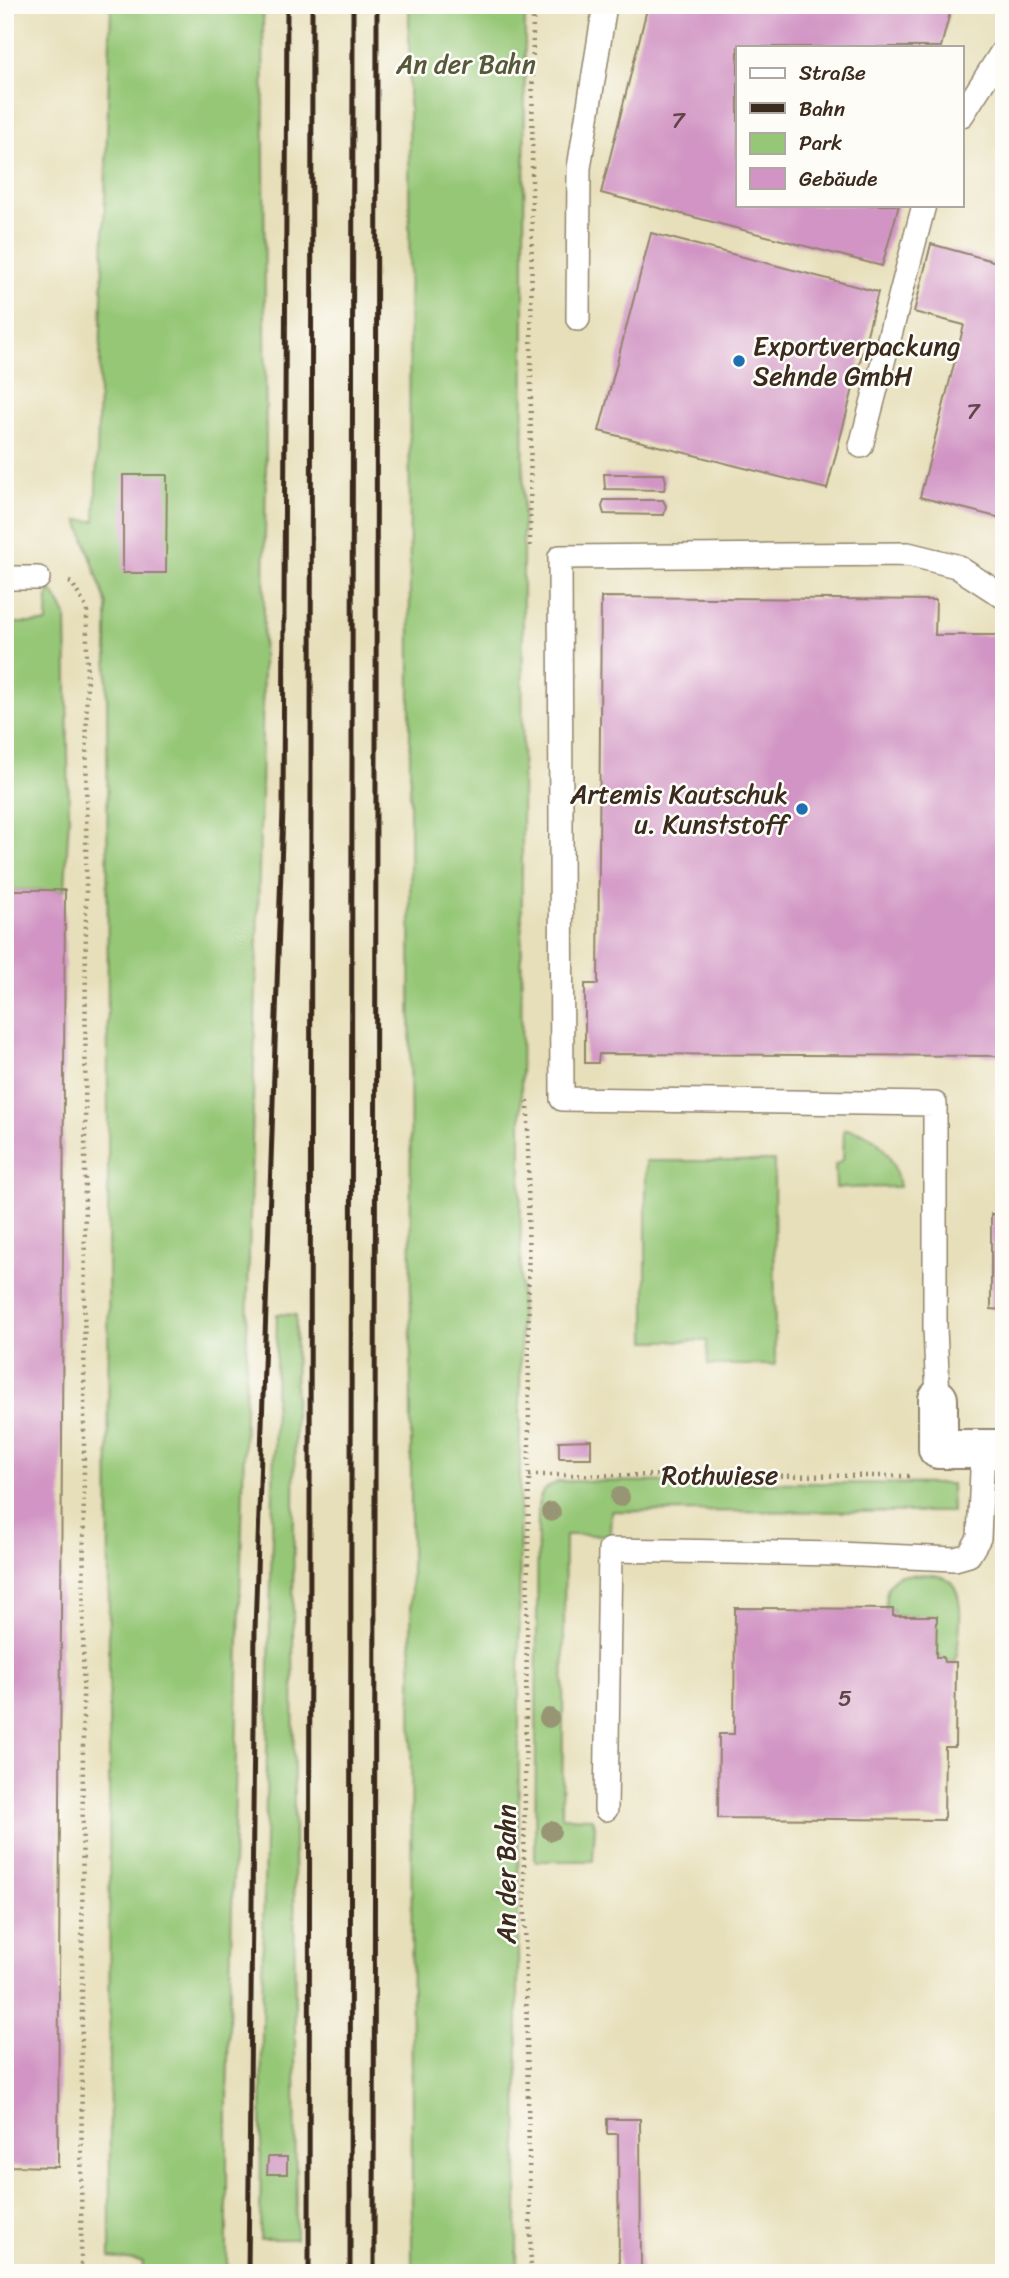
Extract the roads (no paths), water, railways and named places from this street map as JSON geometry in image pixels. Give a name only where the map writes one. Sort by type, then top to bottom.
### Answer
[{"type":"street","points":[[938,1399],[938,1449],[994,1449]]},
{"type":"lane","points":[[578,318],[579,168],[605,5]]},
{"type":"lane","points":[[964,112],[1004,49]]},
{"type":"lane","points":[[861,446],[924,206]]},
{"type":"lane","points":[[938,1399],[935,1327],[936,1104],[562,1100],[559,557],[908,554],[956,566],[1004,597]]},
{"type":"lane","points":[[5,578],[38,578]]},
{"type":"lane","points":[[606,1809],[610,1550],[955,1559],[970,1555],[979,1538],[994,1449]]},
{"type":"railway","points":[[248,2273],[255,1630],[283,810],[287,5]]},
{"type":"railway","points":[[309,2273],[312,5]]},
{"type":"railway","points":[[350,2273],[353,5]]},
{"type":"railway","points":[[374,2273],[377,5]]},
{"type":"place","name":"Exportverpackung Sehnde GmbH","points":[[739,361]]},
{"type":"place","name":"Artemis Kautschuk u. Kunststoff","points":[[802,809]]},
{"type":"park label","name":"An der Bahn","points":[[466,64]]}]
